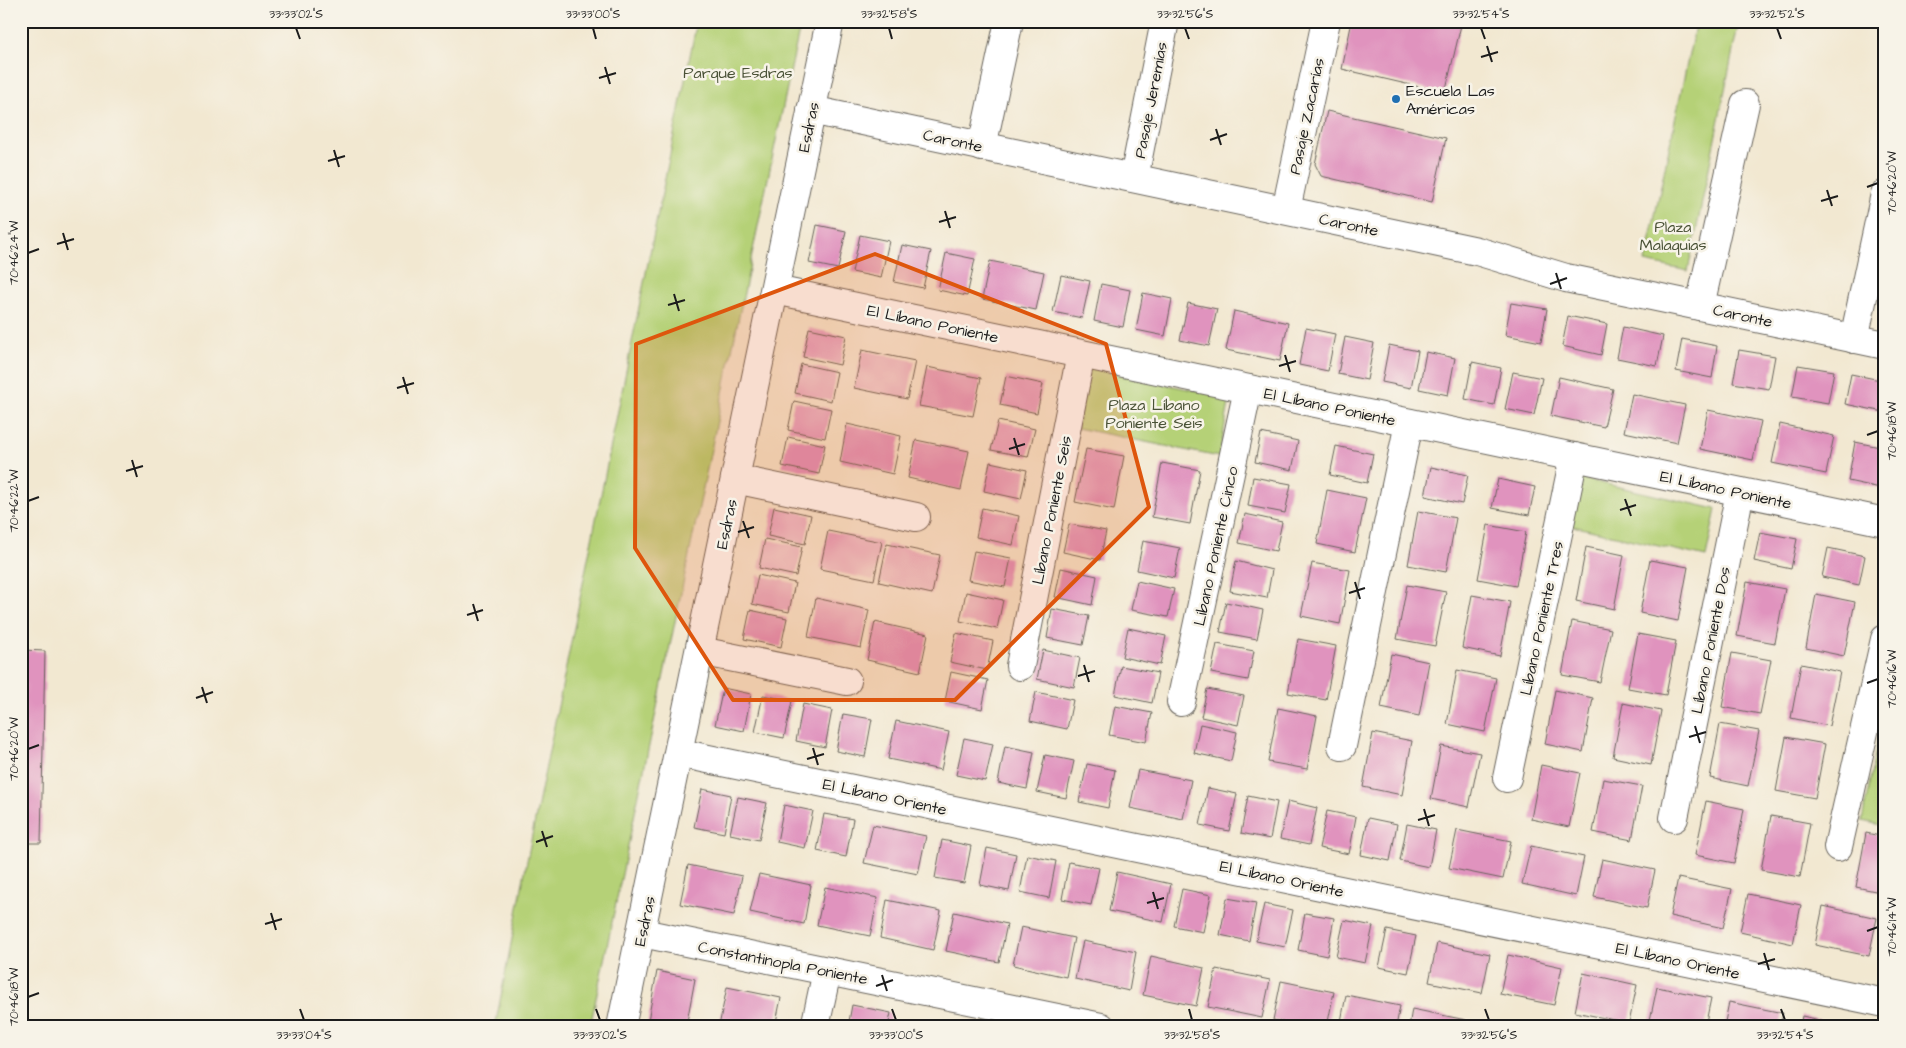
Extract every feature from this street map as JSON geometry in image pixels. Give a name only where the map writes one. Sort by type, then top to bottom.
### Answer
[{"type":"street","name":"Esdras","points":[[621,1027],[830,21]]},
{"type":"street","points":[[982,147],[1009,21]]},
{"type":"street","name":"Pasaje Jeremías","points":[[1134,178],[1166,21]]},
{"type":"street","name":"Pasaje Zacarías","points":[[1286,210],[1326,21]]},
{"type":"street","points":[[1700,306],[1745,104]]},
{"type":"street","name":"Caronte","points":[[811,110],[1477,251],[1566,278],[1885,345]]},
{"type":"street","points":[[1854,339],[1885,194]]},
{"type":"street","name":"El Líbano Poniente","points":[[775,290],[1885,522]]},
{"type":"street","name":"Líbano Poniente Seis","points":[[1020,666],[1081,354]]},
{"type":"street","name":"Líbano Poniente Cinco","points":[[1182,702],[1248,389]]},
{"type":"street","points":[[1342,746],[1409,423]]},
{"type":"street","name":"Líbano Poniente Tres","points":[[1507,778],[1574,458]]},
{"type":"street","points":[[735,479],[916,517]]},
{"type":"street","name":"Líbano Poniente Dos","points":[[1674,818],[1740,492]]},
{"type":"street","points":[[1838,847],[1885,639]]},
{"type":"street","points":[[700,651],[847,681]]},
{"type":"street","name":"El Líbano Oriente","points":[[679,753],[1885,1003]]},
{"type":"street","name":"Constantinopla Poniente","points":[[642,933],[1101,1027]]},
{"type":"street","points":[[815,1027],[827,971]]},
{"type":"highlighted area","points":[[875,254],[1106,344],[1149,507],[955,700],[733,700],[635,548],[636,344]]},
{"type":"green space","name":"Parque Esdras","points":[[697,21],[801,21],[590,1027],[495,1027],[532,835]]},
{"type":"green space","name":"Plaza Malaquias","points":[[1696,21],[1739,21],[1688,271],[1645,262]]},
{"type":"green space","name":"Plaza Líbano Poniente Seis","points":[[1089,368],[1230,398],[1219,457],[1077,428]]},
{"type":"green space","points":[[1575,477],[1716,509],[1706,557],[1564,524]]},
{"type":"green space","points":[[1885,703],[1885,826],[1862,821]]},
{"type":"building","points":[[1352,21],[1462,21],[1445,93],[1342,69]]},
{"type":"building","points":[[1327,111],[1446,138],[1432,202],[1321,176],[1315,164]]},
{"type":"building","points":[[817,225],[846,231],[838,269],[809,263]]},
{"type":"building","points":[[860,235],[889,241],[881,278],[852,272]]},
{"type":"building","points":[[902,245],[931,251],[923,288],[894,282]]},
{"type":"building","points":[[946,253],[975,259],[967,296],[938,290]]},
{"type":"building","points":[[990,261],[1044,272],[1036,310],[982,299]]},
{"type":"building","points":[[1061,275],[1090,281],[1082,318],[1053,312]]},
{"type":"building","points":[[1101,284],[1130,290],[1123,327],[1094,321]]},
{"type":"building","points":[[1143,293],[1172,299],[1165,336],[1136,330]]},
{"type":"building","points":[[1188,303],[1217,309],[1209,346],[1180,340]]},
{"type":"building","points":[[1511,303],[1547,309],[1541,342],[1505,335]]},
{"type":"building","points":[[1234,311],[1288,323],[1280,361],[1226,350]]},
{"type":"building","points":[[1568,316],[1607,324],[1601,355],[1562,346]]},
{"type":"building","points":[[1623,327],[1663,336],[1657,366],[1617,358]]},
{"type":"building","points":[[809,328],[846,336],[840,365],[803,357]]},
{"type":"building","points":[[1306,328],[1335,334],[1328,371],[1299,365]]},
{"type":"building","points":[[1345,337],[1374,343],[1367,380],[1338,374]]},
{"type":"building","points":[[1682,339],[1717,346],[1712,378],[1676,371]]},
{"type":"building","points":[[1389,345],[1418,351],[1411,388],[1382,382]]},
{"type":"building","points":[[862,350],[915,361],[907,399],[854,388]]},
{"type":"building","points":[[1739,350],[1775,356],[1769,389],[1733,383]]},
{"type":"building","points":[[1426,352],[1455,358],[1448,395],[1419,389]]},
{"type":"building","points":[[1472,362],[1501,368],[1494,405],[1465,399]]},
{"type":"building","points":[[801,364],[837,372],[831,401],[795,393]]},
{"type":"building","points":[[1798,365],[1834,371],[1828,403],[1792,397]]},
{"type":"building","points":[[927,367],[981,378],[973,416],[919,406]]},
{"type":"building","points":[[1513,372],[1542,378],[1534,415],[1505,409]]},
{"type":"building","points":[[1851,374],[1885,381],[1884,412],[1845,404]]},
{"type":"building","points":[[1006,376],[1043,384],[1037,413],[1000,405]]},
{"type":"building","points":[[1559,377],[1613,389],[1604,427],[1551,416]]},
{"type":"building","points":[[1632,394],[1685,405],[1677,443],[1624,432]]},
{"type":"building","points":[[794,401],[831,409],[825,438],[788,430]]},
{"type":"building","points":[[1708,410],[1761,421],[1753,460],[1700,449]]},
{"type":"building","points":[[998,421],[1035,429],[1028,457],[991,450]]},
{"type":"building","points":[[847,424],[901,436],[893,474],[840,462]]},
{"type":"building","points":[[1780,424],[1834,436],[1826,474],[1772,463]]},
{"type":"building","points":[[1261,433],[1298,441],[1292,470],[1255,462]]},
{"type":"building","points":[[788,437],[825,445],[819,474],[782,466]]},
{"type":"building","points":[[916,440],[969,451],[961,490],[908,478]]},
{"type":"building","points":[[1855,442],[1885,448],[1885,489],[1848,481]]},
{"type":"building","points":[[1336,446],[1373,454],[1367,483],[1330,475]]},
{"type":"building","points":[[1086,449],[1124,456],[1114,510],[1075,502]]},
{"type":"building","points":[[990,462],[1027,470],[1021,499],[984,491]]},
{"type":"building","points":[[1162,463],[1200,470],[1190,524],[1152,517]]},
{"type":"building","points":[[1431,467],[1468,475],[1462,504],[1425,496]]},
{"type":"building","points":[[1253,477],[1291,484],[1285,513],[1248,506]]},
{"type":"building","points":[[1498,479],[1535,487],[1529,515],[1492,508]]},
{"type":"building","points":[[1327,490],[1366,498],[1355,552],[1317,544]]},
{"type":"building","points":[[774,507],[811,515],[805,544],[768,536]]},
{"type":"building","points":[[982,508],[1019,516],[1013,545],[976,537]]},
{"type":"building","points":[[1418,511],[1456,518],[1446,572],[1408,565]]},
{"type":"building","points":[[1245,514],[1282,522],[1276,551],[1239,543]]},
{"type":"building","points":[[1069,524],[1106,531],[1100,560],[1063,552]]},
{"type":"building","points":[[1488,525],[1526,532],[1516,586],[1478,579]]},
{"type":"building","points":[[828,531],[882,542],[874,580],[820,569]]},
{"type":"building","points":[[1760,532],[1797,539],[1791,569],[1754,561]]},
{"type":"building","points":[[765,539],[802,547],[796,576],[759,568]]},
{"type":"building","points":[[1143,541],[1180,548],[1174,578],[1137,570]]},
{"type":"building","points":[[887,544],[940,555],[932,594],[879,582]]},
{"type":"building","points":[[1586,547],[1624,555],[1614,609],[1576,601]]},
{"type":"building","points":[[1828,548],[1865,556],[1859,585],[1822,577]]},
{"type":"building","points":[[974,551],[1011,558],[1005,587],[968,580]]},
{"type":"building","points":[[1650,560],[1688,567],[1678,621],[1640,613]]},
{"type":"building","points":[[1236,561],[1272,570],[1267,598],[1230,591]]},
{"type":"building","points":[[1312,563],[1350,570],[1340,624],[1301,616]]},
{"type":"building","points":[[1061,568],[1097,576],[1092,605],[1055,597]]},
{"type":"building","points":[[758,575],[795,583],[789,612],[752,604]]},
{"type":"building","points":[[1137,581],[1174,589],[1168,617],[1131,610]]},
{"type":"building","points":[[1747,582],[1785,589],[1775,643],[1737,636]]},
{"type":"building","points":[[1407,585],[1446,592],[1435,646],[1397,639]]},
{"type":"building","points":[[966,592],[1003,600],[997,629],[960,621]]},
{"type":"building","points":[[1816,594],[1855,602],[1844,656],[1806,648]]},
{"type":"building","points":[[1472,595],[1510,602],[1500,656],[1462,648]]},
{"type":"building","points":[[816,598],[869,610],[861,648],[808,637]]},
{"type":"building","points":[[1226,602],[1263,610],[1257,639],[1220,632]]},
{"type":"building","points":[[1052,609],[1089,616],[1083,645],[1047,638]]},
{"type":"building","points":[[750,610],[787,618],[781,647],[744,639]]},
{"type":"building","points":[[1572,621],[1611,629],[1600,682],[1562,675]]},
{"type":"building","points":[[875,622],[928,634],[920,672],[867,660]]},
{"type":"building","points":[[1128,628],[1166,636],[1160,665],[1122,657]]},
{"type":"building","points":[[956,633],[993,641],[987,670],[950,662]]},
{"type":"building","points":[[1638,634],[1676,641],[1666,695],[1628,688]]},
{"type":"building","points":[[1298,639],[1336,646],[1326,700],[1288,693]]},
{"type":"building","points":[[1217,644],[1254,651],[1248,680],[1211,673]]},
{"type":"building","points":[[21,650],[45,651],[41,843],[21,843]]},
{"type":"building","points":[[1043,650],[1080,658],[1074,687],[1037,679]]},
{"type":"building","points":[[1732,653],[1771,660],[1760,714],[1722,707]]},
{"type":"building","points":[[1391,654],[1429,662],[1419,716],[1381,708]]},
{"type":"building","points":[[1801,664],[1840,672],[1829,726],[1791,718]]},
{"type":"building","points":[[1121,666],[1158,673],[1152,703],[1115,695]]},
{"type":"building","points":[[1457,670],[1496,678],[1485,732],[1447,724]]},
{"type":"building","points":[[951,672],[988,680],[982,709],[945,701]]},
{"type":"building","points":[[723,688],[751,694],[744,731],[715,725]]},
{"type":"building","points":[[1207,689],[1244,696],[1238,725],[1201,717]]},
{"type":"building","points":[[1555,690],[1593,698],[1583,752],[1545,744]]},
{"type":"building","points":[[1036,692],[1073,700],[1067,729],[1030,721]]},
{"type":"building","points":[[763,695],[792,701],[784,738],[755,732]]},
{"type":"building","points":[[1623,703],[1661,711],[1651,765],[1613,757]]},
{"type":"building","points":[[803,704],[832,710],[825,747],[796,741]]},
{"type":"building","points":[[1115,706],[1152,713],[1146,742],[1109,735]]},
{"type":"building","points":[[1278,708],[1317,716],[1307,769],[1268,762]]},
{"type":"building","points":[[843,714],[872,719],[865,757],[836,751]]},
{"type":"building","points":[[896,721],[949,732],[941,770],[888,759]]},
{"type":"building","points":[[1200,724],[1237,732],[1231,761],[1194,753]]},
{"type":"building","points":[[1720,724],[1759,731],[1748,786],[1710,778]]},
{"type":"building","points":[[1373,733],[1412,741],[1402,795],[1363,787]]},
{"type":"building","points":[[1786,737],[1825,744],[1815,798],[1776,791]]},
{"type":"building","points":[[964,738],[993,744],[985,781],[956,775]]},
{"type":"building","points":[[1005,746],[1034,752],[1027,789],[998,783]]},
{"type":"building","points":[[1441,746],[1480,753],[1469,807],[1431,799]]},
{"type":"building","points":[[1045,755],[1074,761],[1066,798],[1037,792]]},
{"type":"building","points":[[1087,764],[1115,770],[1108,808],[1079,802]]},
{"type":"building","points":[[1541,765],[1580,773],[1569,827],[1531,819]]},
{"type":"building","points":[[1138,770],[1191,780],[1183,819],[1130,808]]},
{"type":"building","points":[[1603,779],[1642,786],[1632,840],[1593,832]]},
{"type":"building","points":[[1208,788],[1237,794],[1229,831],[1200,825]]},
{"type":"building","points":[[702,789],[731,795],[724,833],[694,827]]},
{"type":"building","points":[[1248,796],[1277,802],[1270,839],[1241,833]]},
{"type":"building","points":[[738,797],[767,803],[759,840],[730,834]]},
{"type":"building","points":[[1288,801],[1317,808],[1309,845],[1280,839]]},
{"type":"building","points":[[1706,801],[1744,809],[1734,863],[1695,855]]},
{"type":"building","points":[[784,805],[813,811],[805,848],[777,842]]},
{"type":"building","points":[[1327,811],[1356,817],[1349,854],[1319,848]]},
{"type":"building","points":[[824,814],[853,819],[846,857],[817,851]]},
{"type":"building","points":[[1771,816],[1810,823],[1800,877],[1761,870]]},
{"type":"building","points":[[1368,818],[1397,824],[1390,861],[1361,855]]},
{"type":"building","points":[[1407,824],[1436,830],[1429,867],[1400,861]]},
{"type":"building","points":[[873,825],[926,836],[918,874],[864,863]]},
{"type":"building","points":[[1457,830],[1511,841],[1503,879],[1449,868]]},
{"type":"building","points":[[1866,833],[1885,837],[1885,893],[1856,887]]},
{"type":"building","points":[[942,840],[971,846],[964,883],[935,878]]},
{"type":"building","points":[[1531,846],[1584,857],[1576,896],[1522,884]]},
{"type":"building","points":[[987,848],[1016,854],[1009,891],[980,885]]},
{"type":"building","points":[[1027,855],[1056,861],[1049,898],[1020,892]]},
{"type":"building","points":[[1602,859],[1655,870],[1647,908],[1594,897]]},
{"type":"building","points":[[1069,862],[1099,868],[1091,905],[1062,899]]},
{"type":"building","points":[[688,865],[742,876],[734,915],[680,904]]},
{"type":"building","points":[[1117,872],[1171,884],[1163,922],[1109,911]]},
{"type":"building","points":[[759,874],[811,885],[804,924],[750,912]]},
{"type":"building","points":[[1678,878],[1732,889],[1723,928],[1670,916]]},
{"type":"building","points":[[825,887],[878,898],[870,936],[817,925]]},
{"type":"building","points":[[1182,889],[1211,895],[1203,932],[1174,926]]},
{"type":"building","points":[[1748,894],[1801,905],[1793,944],[1740,932]]},
{"type":"building","points":[[1227,898],[1256,903],[1249,941],[1220,935]]},
{"type":"building","points":[[887,900],[941,911],[933,950],[880,938]]},
{"type":"building","points":[[1264,904],[1293,910],[1285,947],[1256,941]]},
{"type":"building","points":[[1823,906],[1877,918],[1869,956],[1815,945]]},
{"type":"building","points":[[954,912],[1007,924],[999,962],[946,951]]},
{"type":"building","points":[[1305,913],[1334,918],[1327,956],[1298,950]]},
{"type":"building","points":[[1344,920],[1373,926],[1365,963],[1336,957]]},
{"type":"building","points":[[1021,927],[1074,938],[1066,977],[1013,965]]},
{"type":"building","points":[[1387,930],[1416,936],[1408,973],[1379,967]]},
{"type":"building","points":[[1083,941],[1136,952],[1129,991],[1075,979]]},
{"type":"building","points":[[1437,943],[1490,954],[1482,993],[1429,982]]},
{"type":"building","points":[[1508,955],[1562,967],[1554,1005],[1500,994]]},
{"type":"building","points":[[1151,956],[1204,968],[1196,1006],[1143,995]]},
{"type":"building","points":[[1216,969],[1270,980],[1262,1018],[1208,1007]]},
{"type":"building","points":[[657,971],[695,979],[686,1027],[647,1026]]},
{"type":"building","points":[[1583,973],[1637,985],[1629,1023],[1575,1012]]},
{"type":"building","points":[[1281,981],[1334,992],[1327,1027],[1306,1027],[1273,1020]]},
{"type":"building","points":[[727,987],[781,998],[775,1027],[719,1026]]},
{"type":"building","points":[[1657,987],[1711,998],[1705,1027],[1657,1027],[1649,1025]]},
{"type":"building","points":[[1346,995],[1400,1006],[1396,1027],[1340,1027]]},
{"type":"building","points":[[1729,1002],[1783,1013],[1780,1027],[1724,1027]]},
{"type":"building","points":[[852,1005],[891,1013],[888,1027],[848,1027]]},
{"type":"building","points":[[1412,1009],[1466,1020],[1465,1027],[1409,1027]]},
{"type":"building","points":[[1802,1016],[1848,1026],[1800,1027]]},
{"type":"building","points":[[1476,1021],[1498,1026],[1498,1027],[1475,1027]]},
{"type":"place","name":"Escuela Las Américas","points":[[1396,99]]}]
